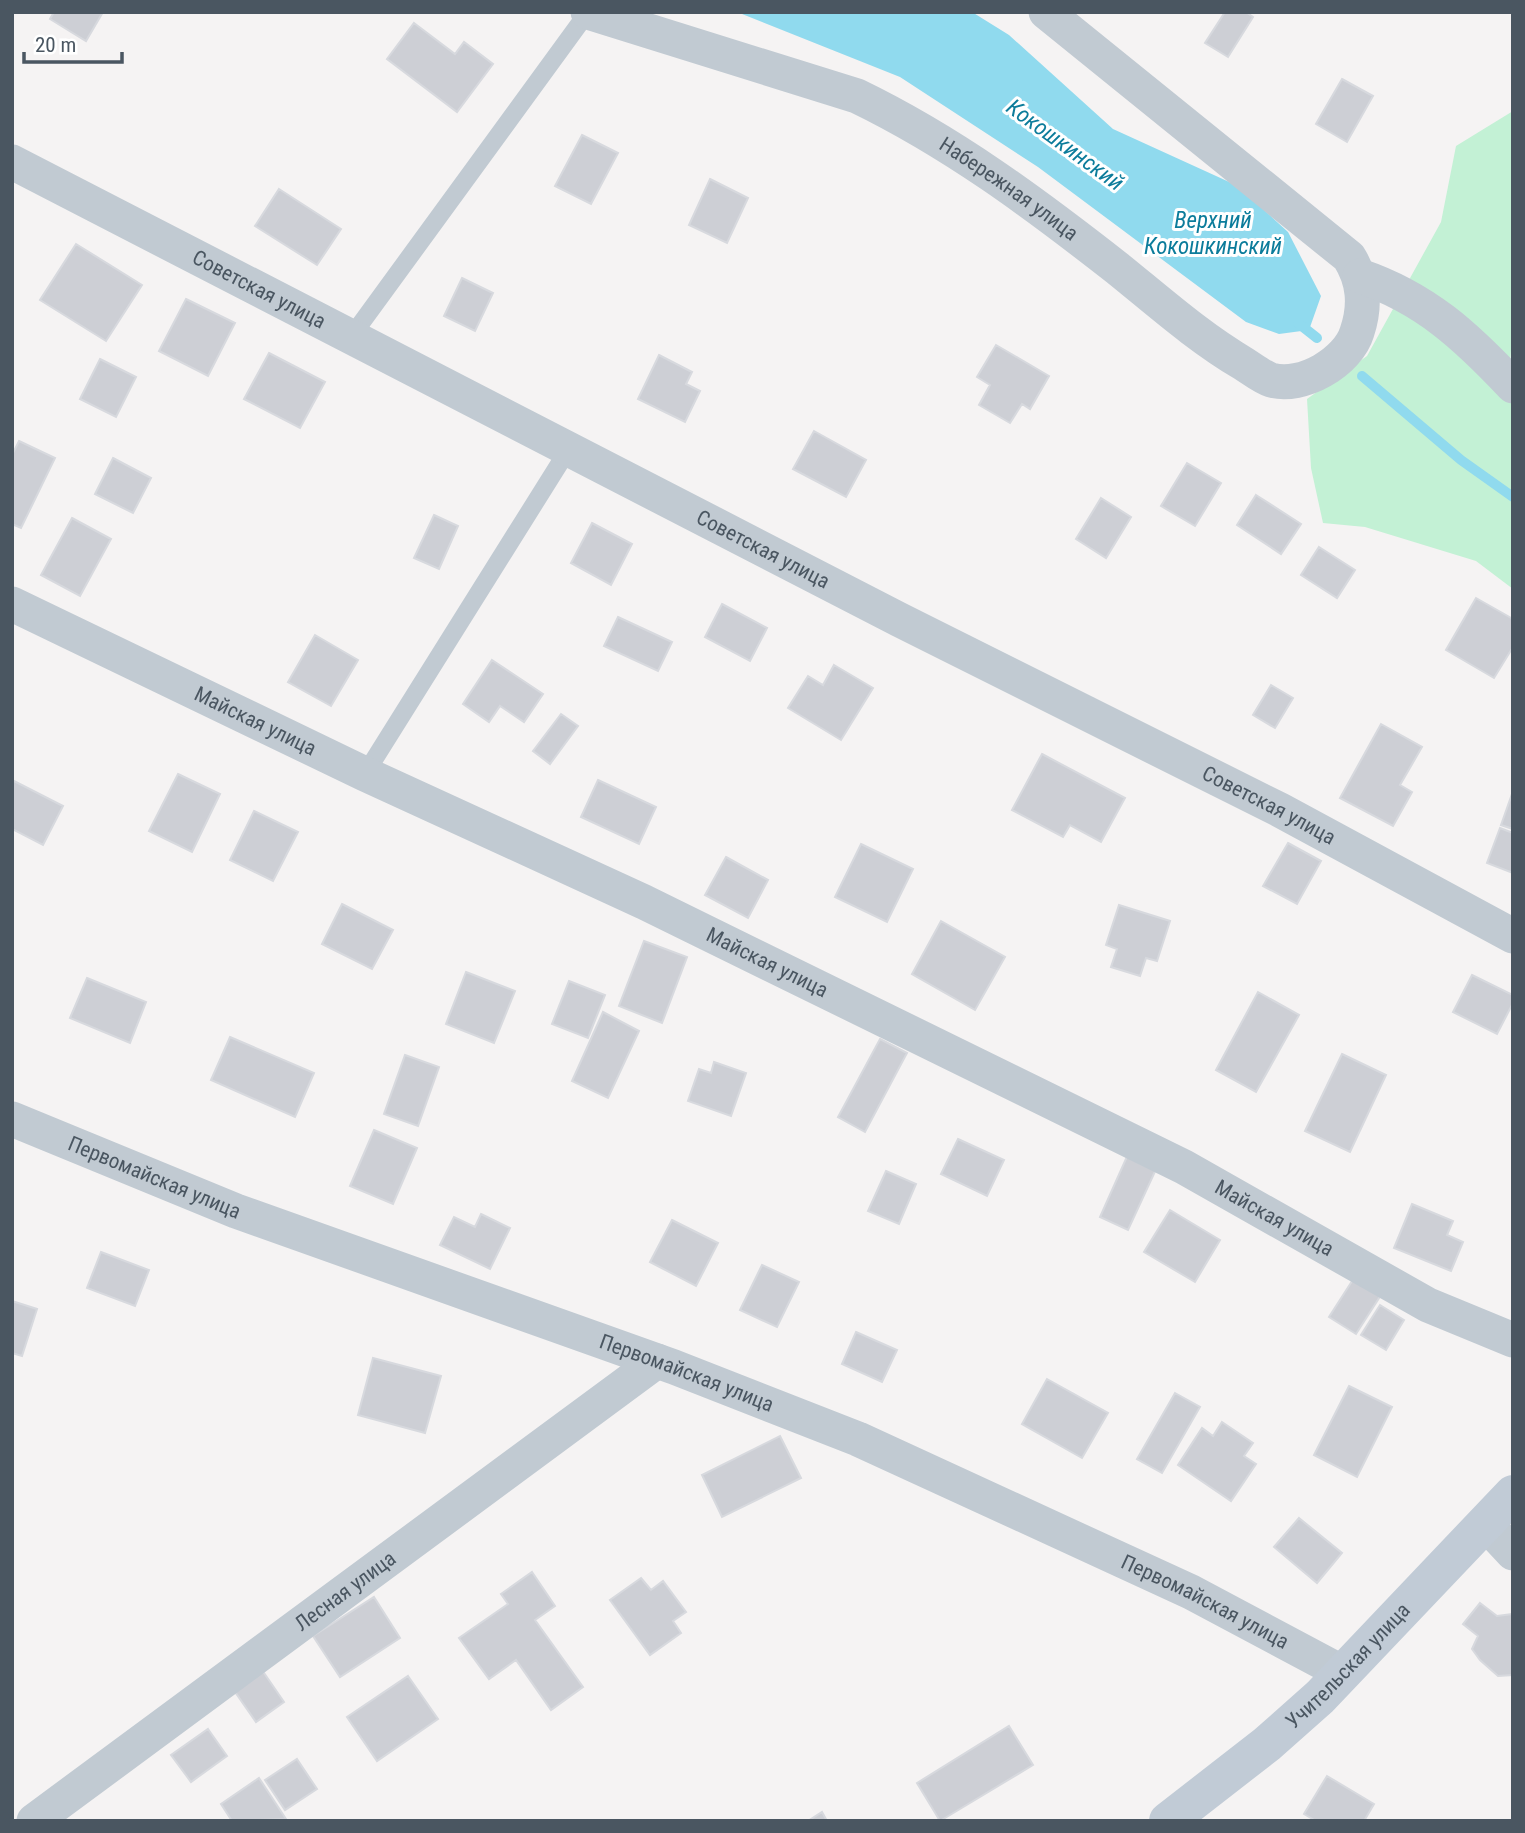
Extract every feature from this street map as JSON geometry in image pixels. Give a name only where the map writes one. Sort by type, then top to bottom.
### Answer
[{"type":"street","name":"Набережная улица","points":[[588,12],[845,92],[892,113],[1031,201],[1224,352],[1270,380],[1286,382],[1301,379],[1334,363],[1356,336],[1361,289]]},
{"type":"street","points":[[1046,12],[1349,257],[1361,289],[1390,286],[1429,308],[1485,356],[1513,386]]},
{"type":"street","name":"Советская улица","points":[[12,162],[900,621],[1268,804],[1513,936]]},
{"type":"street","name":"Майская улица","points":[[12,604],[365,774],[644,902],[1184,1167],[1428,1305],[1513,1340]]},
{"type":"street","name":"Первомайская улица","points":[[12,1119],[236,1212],[657,1361],[859,1438],[1191,1592],[1343,1673]]},
{"type":"street","name":"Лесная улица","points":[[34,1821],[657,1361]]},
{"type":"street","name":"Учительская улица","points":[[1168,1821],[1282,1731],[1343,1673],[1513,1494]]},
{"type":"street","points":[[1485,1523],[1513,1553]]},
{"type":"lane","points":[[351,337],[588,12]]},
{"type":"lane","points":[[365,774],[568,450]]},
{"type":"green space","points":[[1513,111],[1513,324],[1509,377],[1513,380],[1513,589],[1476,561],[1365,527],[1323,523],[1311,468],[1307,399],[1367,356],[1441,222],[1456,146]]},
{"type":"water","name":"Верхний Кокошкинский","points":[[737,12],[972,12],[1009,35],[1113,129],[1238,186],[1288,232],[1321,296],[1309,330],[1279,334],[1246,322],[1038,167],[900,77]]},
{"type":"building","points":[[54,12],[103,12],[86,41],[50,19]]},
{"type":"building","points":[[1225,12],[1246,12],[1253,17],[1228,57],[1205,43]]},
{"type":"building","points":[[414,23],[455,54],[464,42],[493,64],[457,112],[387,59]]},
{"type":"building","points":[[1342,79],[1373,96],[1347,142],[1316,124]]},
{"type":"building","points":[[582,135],[618,153],[591,204],[555,186]]},
{"type":"building","points":[[710,179],[748,198],[727,243],[689,225]]},
{"type":"building","points":[[279,189],[341,229],[317,265],[255,226]]},
{"type":"building","points":[[76,244],[142,285],[106,341],[40,300]]},
{"type":"building","points":[[462,278],[493,293],[475,331],[444,316]]},
{"type":"building","points":[[186,299],[235,323],[208,376],[159,351]]},
{"type":"building","points":[[996,345],[1049,376],[1030,409],[1022,404],[1010,423],[979,405],[990,385],[977,377]]},
{"type":"building","points":[[269,353],[325,382],[300,428],[244,399]]},
{"type":"building","points":[[659,355],[692,372],[686,384],[700,391],[685,422],[638,399]]},
{"type":"building","points":[[100,359],[136,377],[116,417],[80,399]]},
{"type":"building","points":[[814,431],[866,460],[846,497],[793,469]]},
{"type":"building","points":[[19,441],[55,458],[21,528],[12,524],[12,455]]},
{"type":"building","points":[[113,458],[151,478],[133,513],[95,494]]},
{"type":"building","points":[[1187,463],[1221,483],[1195,526],[1161,506]]},
{"type":"building","points":[[1256,495],[1301,524],[1281,554],[1237,525]]},
{"type":"building","points":[[1101,498],[1131,517],[1106,558],[1076,539]]},
{"type":"building","points":[[434,515],[458,526],[439,569],[414,558]]},
{"type":"building","points":[[72,518],[111,539],[80,596],[41,575]]},
{"type":"building","points":[[592,523],[632,544],[611,585],[571,563]]},
{"type":"building","points":[[1319,547],[1355,570],[1337,598],[1301,575]]},
{"type":"building","points":[[1476,598],[1513,619],[1513,647],[1494,678],[1446,650]]},
{"type":"building","points":[[722,604],[767,628],[750,661],[705,637]]},
{"type":"building","points":[[618,617],[672,642],[658,671],[604,646]]},
{"type":"building","points":[[315,635],[358,660],[331,706],[288,682]]},
{"type":"building","points":[[492,660],[543,694],[524,722],[500,706],[489,722],[463,704]]},
{"type":"building","points":[[834,665],[873,688],[841,740],[788,708],[808,676],[823,685]]},
{"type":"building","points":[[1271,685],[1293,698],[1275,728],[1253,715]]},
{"type":"building","points":[[561,714],[578,726],[550,764],[533,751]]},
{"type":"building","points":[[1381,724],[1422,747],[1400,785],[1412,792],[1393,826],[1340,798]]},
{"type":"building","points":[[1042,754],[1125,798],[1101,842],[1070,825],[1063,837],[1012,810]]},
{"type":"building","points":[[178,774],[220,794],[192,852],[149,831]]},
{"type":"building","points":[[12,780],[63,806],[43,845],[12,829]]},
{"type":"building","points":[[598,780],[656,807],[639,844],[581,817]]},
{"type":"building","points":[[1513,791],[1513,829],[1501,825]]},
{"type":"building","points":[[254,811],[298,832],[273,881],[230,860]]},
{"type":"building","points":[[1500,828],[1513,833],[1513,873],[1487,863]]},
{"type":"building","points":[[1288,843],[1321,861],[1297,904],[1263,886]]},
{"type":"building","points":[[861,844],[913,869],[887,922],[835,897]]},
{"type":"building","points":[[726,857],[768,880],[748,918],[705,895]]},
{"type":"building","points":[[342,904],[393,930],[372,969],[322,944]]},
{"type":"building","points":[[1119,905],[1170,921],[1157,961],[1146,958],[1140,976],[1111,967],[1117,949],[1106,945]]},
{"type":"building","points":[[941,921],[1005,957],[975,1010],[912,974]]},
{"type":"building","points":[[644,941],[687,957],[662,1023],[619,1006]]},
{"type":"building","points":[[466,972],[515,991],[494,1043],[446,1024]]},
{"type":"building","points":[[1472,975],[1513,995],[1513,1003],[1497,1034],[1453,1012]]},
{"type":"building","points":[[87,978],[146,1002],[130,1043],[70,1018]]},
{"type":"building","points":[[569,981],[605,995],[588,1038],[552,1024]]},
{"type":"building","points":[[1258,992],[1299,1015],[1256,1092],[1216,1070]]},
{"type":"building","points":[[603,1012],[639,1031],[608,1098],[572,1081]]},
{"type":"building","points":[[230,1037],[314,1073],[295,1117],[211,1080]]},
{"type":"building","points":[[880,1039],[907,1053],[865,1132],[838,1117]]},
{"type":"building","points":[[1342,1054],[1386,1075],[1350,1152],[1305,1131]]},
{"type":"building","points":[[405,1055],[439,1067],[418,1126],[384,1114]]},
{"type":"building","points":[[714,1062],[746,1073],[731,1116],[688,1101],[699,1069],[711,1073]]},
{"type":"building","points":[[374,1130],[417,1148],[393,1204],[350,1186]]},
{"type":"building","points":[[958,1139],[1004,1160],[987,1196],[941,1174]]},
{"type":"building","points":[[1129,1152],[1158,1165],[1128,1230],[1100,1217]]},
{"type":"building","points":[[886,1171],[916,1184],[899,1224],[868,1211]]},
{"type":"building","points":[[1412,1204],[1453,1221],[1447,1235],[1463,1242],[1451,1271],[1394,1248]]},
{"type":"building","points":[[1170,1210],[1220,1240],[1195,1282],[1144,1252]]},
{"type":"building","points":[[481,1214],[510,1228],[490,1269],[440,1245],[454,1217],[475,1227]]},
{"type":"building","points":[[672,1220],[718,1243],[696,1286],[650,1262]]},
{"type":"building","points":[[101,1252],[149,1270],[135,1306],[87,1288]]},
{"type":"building","points":[[762,1265],[799,1282],[777,1327],[740,1310]]},
{"type":"building","points":[[1354,1278],[1381,1295],[1356,1334],[1329,1317]]},
{"type":"building","points":[[12,1301],[37,1309],[22,1356],[12,1353]]},
{"type":"building","points":[[1380,1305],[1404,1320],[1386,1350],[1361,1335]]},
{"type":"building","points":[[856,1332],[897,1350],[882,1382],[842,1364]]},
{"type":"building","points":[[373,1358],[441,1376],[425,1433],[358,1415]]},
{"type":"building","points":[[1047,1379],[1108,1413],[1082,1458],[1022,1424]]},
{"type":"building","points":[[1349,1386],[1392,1407],[1357,1477],[1314,1455]]},
{"type":"building","points":[[1175,1393],[1200,1407],[1162,1473],[1137,1459]]},
{"type":"building","points":[[1222,1422],[1253,1443],[1244,1456],[1256,1464],[1231,1501],[1178,1465],[1202,1428],[1213,1436]]},
{"type":"building","points":[[780,1436],[801,1478],[722,1517],[702,1475]]},
{"type":"building","points":[[1299,1518],[1342,1553],[1317,1583],[1274,1547]]},
{"type":"building","points":[[532,1572],[555,1606],[535,1620],[583,1687],[551,1710],[516,1660],[489,1679],[459,1638],[508,1604],[501,1594]]},
{"type":"building","points":[[641,1578],[651,1590],[663,1581],[686,1612],[673,1621],[681,1633],[650,1655],[610,1600]]},
{"type":"building","points":[[374,1597],[400,1638],[340,1677],[313,1636]]},
{"type":"building","points":[[1480,1603],[1497,1616],[1513,1614],[1513,1675],[1498,1676],[1472,1649],[1478,1636],[1463,1624]]},
{"type":"building","points":[[262,1670],[284,1702],[256,1722],[233,1689]]},
{"type":"building","points":[[408,1676],[438,1719],[377,1761],[347,1717]]},
{"type":"building","points":[[1009,1726],[1033,1765],[940,1821],[917,1783]]},
{"type":"building","points":[[208,1729],[227,1756],[191,1782],[171,1755]]},
{"type":"building","points":[[297,1759],[317,1789],[285,1810],[265,1780]]},
{"type":"building","points":[[1327,1776],[1374,1804],[1364,1821],[1316,1821],[1304,1814]]},
{"type":"building","points":[[259,1778],[286,1819],[232,1821],[221,1804]]},
{"type":"building","points":[[822,1812],[827,1821],[808,1821]]},
{"type":"waterway","name":"Кокошкинский","points":[[1298,323],[1317,338]]},
{"type":"waterway","points":[[1362,376],[1461,460],[1513,497]]}]
